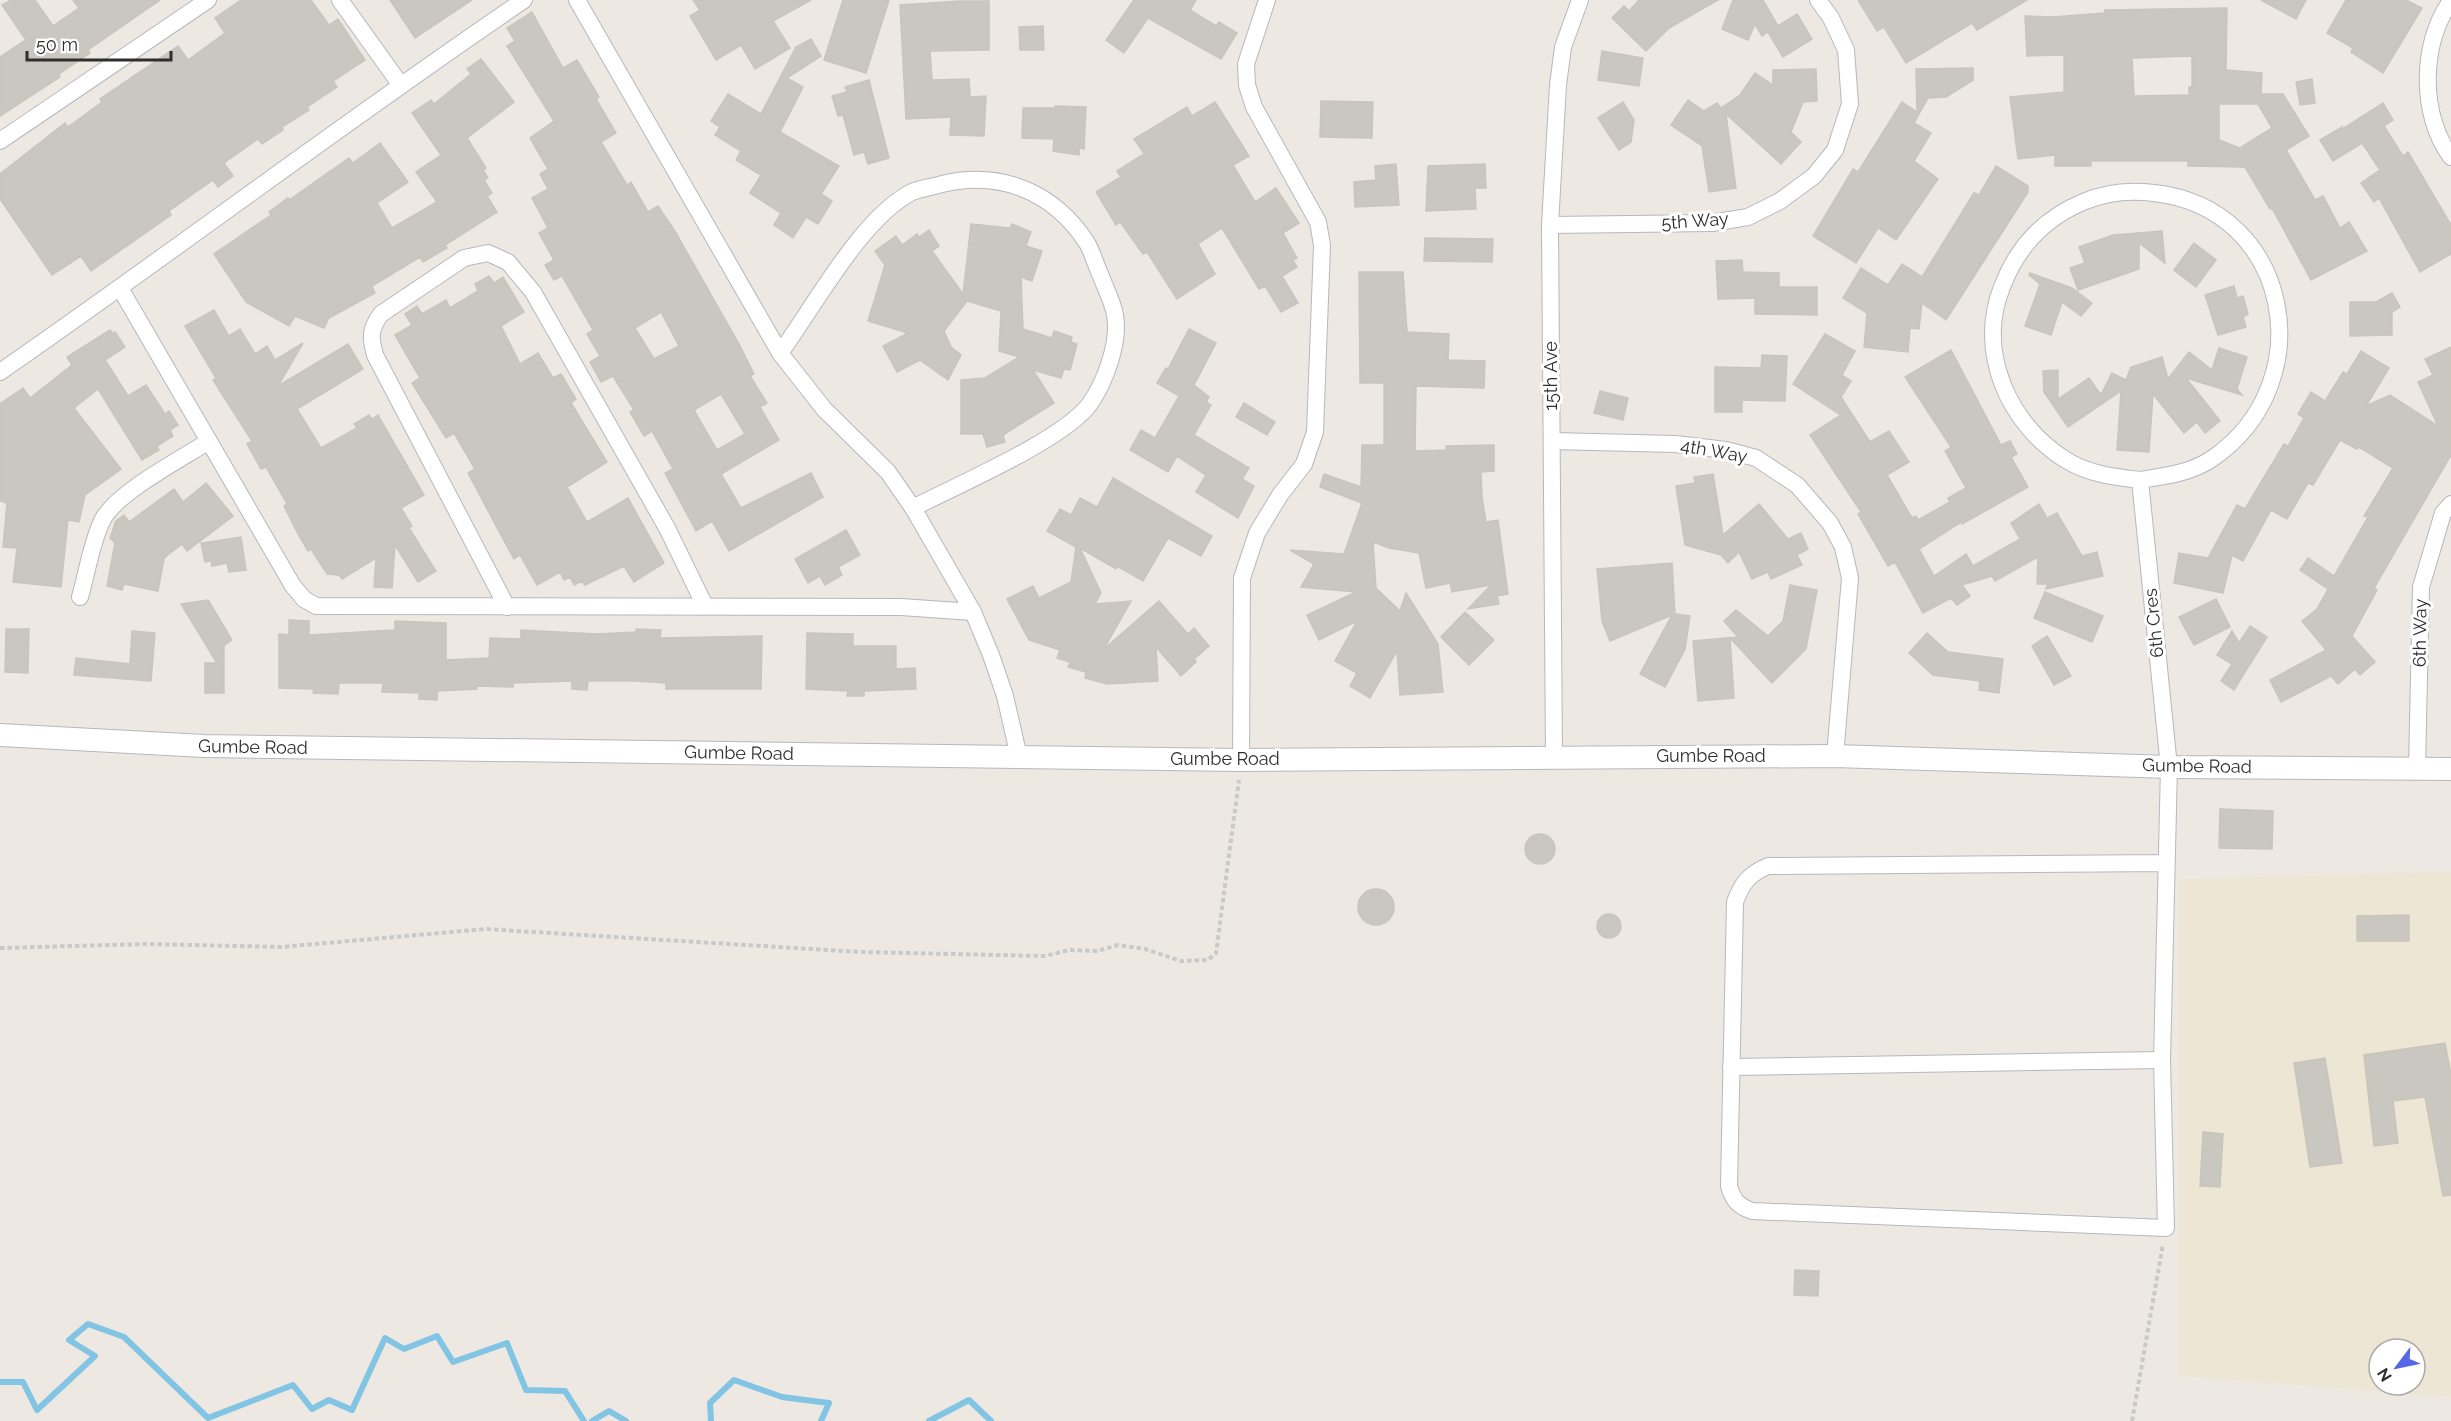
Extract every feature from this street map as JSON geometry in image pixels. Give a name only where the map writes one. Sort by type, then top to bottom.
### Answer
[{"type":"street","points":[[0,141],[208,0]]},
{"type":"street","points":[[340,0],[400,84]]},
{"type":"street","points":[[0,372],[120,288],[400,84],[524,0]]},
{"type":"street","points":[[578,0],[780,353],[824,409],[888,472],[913,508],[973,612],[1005,696],[1019,757]]},
{"type":"street","points":[[1241,760],[1242,578],[1257,533],[1280,495],[1304,464],[1316,432],[1318,400],[1322,245],[1318,222],[1254,107],[1246,85],[1246,64],[1267,0]]},
{"type":"street","name":"15th Ave","points":[[1554,756],[1551,225],[1558,85],[1563,47],[1580,0]]},
{"type":"street","name":"5th Way","points":[[1551,225],[1712,223],[1748,217],[1780,201],[1814,176],[1835,150],[1850,104],[1846,51],[1832,18],[1818,0]]},
{"type":"street","points":[[2451,2],[2445,9],[2432,45],[2428,82],[2433,119],[2451,157]]},
{"type":"street","points":[[780,353],[869,229],[892,206],[913,192],[967,178],[1003,181],[1042,198],[1068,218],[1088,245],[1116,315],[1114,344],[1101,382],[1088,406],[1060,430],[913,508]]},
{"type":"street","points":[[2134,190],[2180,198],[2206,209],[2237,231],[2260,261],[2272,287],[2281,333],[2277,370],[2263,405],[2241,436],[2203,463],[2177,474],[2140,480],[2102,475],[2067,461],[2037,439],[2013,409],[2002,383],[1993,337],[1997,300],[2010,265],[2032,234],[2062,211],[2097,196],[2134,190]]},
{"type":"street","points":[[507,607],[375,355],[370,337],[372,327],[381,314],[464,258],[488,253],[507,261],[533,292],[667,528],[705,606]]},
{"type":"street","points":[[120,288],[294,586],[304,599],[316,606],[901,607],[973,612]]},
{"type":"street","points":[[80,597],[102,520],[112,507],[149,479],[209,441]]},
{"type":"street","name":"4th Way","points":[[1552,441],[1675,444],[1726,450],[1756,458],[1797,485],[1830,524],[1843,548],[1850,578],[1835,756]]},
{"type":"street","name":"6th Cres","points":[[2140,480],[2169,767],[2162,1060],[2166,1228]]},
{"type":"street","name":"6th Way","points":[[2417,768],[2421,587],[2443,513],[2451,504]]},
{"type":"street","name":"Gumbe Road","points":[[0,735],[204,747],[1241,760],[1554,756],[1835,756],[2169,767],[2451,769]]},
{"type":"street","points":[[2166,1228],[1764,1212],[1742,1208],[1733,1199],[1729,1186],[1735,902],[1740,886],[1752,873],[1768,867],[2167,863]]},
{"type":"street","points":[[1731,1067],[2162,1060]]},
{"type":"path","points":[[0,948],[146,944],[281,947],[485,929],[946,954],[1045,956],[1069,950],[1098,951],[1118,945],[1145,950],[1181,961],[1208,960],[1216,953],[1241,760]]},
{"type":"path","points":[[2132,1421],[2166,1228]]},
{"type":"shaded area","points":[[2451,872],[2451,1397],[2427,1395],[2427,1337],[2367,1337],[2367,1391],[2179,1376],[2179,879]]},
{"type":"building","points":[[11,0],[35,0],[53,26],[79,8],[73,0],[160,0],[88,50],[90,53],[59,74],[60,77],[0,116],[0,57],[26,40],[2,5]]},
{"type":"building","points":[[241,0],[311,0],[329,25],[338,19],[365,60],[333,81],[337,87],[307,107],[309,110],[282,127],[283,130],[262,144],[258,139],[224,163],[233,176],[218,187],[213,180],[169,211],[171,215],[91,271],[81,256],[52,275],[0,199],[0,174],[65,123],[68,127],[102,102],[100,99],[178,46],[188,60],[225,33],[215,18]]},
{"type":"building","points":[[390,0],[472,0],[415,38]]},
{"type":"building","points":[[693,0],[811,0],[773,21],[790,48],[755,69],[741,45],[716,60],[690,16],[700,10]]},
{"type":"building","points":[[843,0],[889,0],[866,73],[824,60]]},
{"type":"building","points":[[1134,0],[1196,0],[1190,10],[1216,26],[1219,22],[1237,33],[1221,59],[1148,18],[1124,53],[1106,40]]},
{"type":"building","points":[[1639,0],[1718,0],[1669,28],[1646,51],[1612,18],[1624,6],[1629,11]]},
{"type":"building","points":[[1733,0],[1763,0],[1778,26],[1797,14],[1812,39],[1783,57],[1768,32],[1762,36],[1755,24],[1748,40],[1722,29]]},
{"type":"building","points":[[1858,0],[2027,0],[1977,30],[1972,23],[1906,63],[1884,27],[1877,31]]},
{"type":"building","points":[[2261,0],[2306,0],[2296,19]]},
{"type":"building","points":[[2346,0],[2406,0],[2422,8],[2383,73],[2351,52],[2353,48],[2327,33]]},
{"type":"building","points":[[989,1],[989,50],[930,51],[932,80],[969,79],[970,97],[986,96],[984,136],[950,135],[951,117],[906,119],[900,5]]},
{"type":"building","points":[[2227,8],[2226,70],[2262,73],[2261,94],[2283,94],[2309,136],[2286,150],[2315,200],[2323,196],[2340,228],[2349,222],[2367,251],[2311,280],[2272,208],[2270,209],[2245,167],[2188,166],[2188,161],[2091,161],[2091,166],[2055,166],[2055,155],[2018,159],[2010,97],[2064,92],[2064,55],[2027,56],[2025,16],[2052,17],[2105,13],[2105,10]],"holes":[[[2192,56],[2192,87],[2189,87],[2189,95],[2134,96],[2132,58]],[[2219,104],[2258,104],[2272,128],[2240,148],[2219,140]]]},
{"type":"building","points":[[532,12],[563,68],[577,60],[599,97],[596,99],[616,133],[601,142],[627,185],[631,182],[648,212],[658,206],[676,233],[754,374],[750,376],[767,403],[760,407],[779,440],[721,474],[741,508],[811,473],[823,497],[729,551],[712,521],[696,531],[665,473],[673,469],[652,431],[644,436],[630,412],[634,410],[613,376],[601,382],[590,362],[600,356],[587,334],[593,330],[562,276],[554,280],[545,265],[554,260],[539,233],[548,228],[532,198],[548,189],[540,174],[548,169],[530,138],[554,121],[507,46],[515,41],[507,28]],"holes":[[[661,312],[679,346],[654,359],[635,328]],[[721,394],[745,434],[717,450],[694,410]]]},
{"type":"building","points":[[1043,26],[1044,50],[1020,50],[1019,27]]},
{"type":"building","points":[[811,39],[821,56],[787,78],[803,87],[780,132],[839,166],[821,194],[832,201],[818,224],[806,217],[793,238],[774,225],[781,213],[750,193],[761,175],[736,160],[741,151],[715,135],[720,127],[711,121],[728,94],[761,114],[796,47]]},
{"type":"building","points":[[1602,51],[1643,58],[1639,86],[1598,80]]},
{"type":"building","points":[[481,59],[514,102],[467,138],[486,168],[483,170],[488,178],[484,180],[492,193],[487,196],[497,212],[445,245],[447,248],[423,262],[420,257],[372,286],[375,293],[329,318],[324,328],[295,316],[289,326],[246,302],[214,254],[271,215],[269,212],[288,198],[289,200],[349,158],[353,163],[380,143],[408,182],[377,203],[392,228],[437,202],[416,172],[441,155],[412,113],[431,100],[434,104],[471,74],[467,69]]},
{"type":"building","points":[[1973,68],[1973,80],[1946,97],[1928,98],[1914,123],[1931,133],[1914,161],[1938,179],[1896,240],[1878,228],[1856,263],[1813,236],[1853,169],[1858,172],[1902,102],[1917,112],[1916,69]]},
{"type":"building","points":[[1816,69],[1817,101],[1803,102],[1791,132],[1801,142],[1781,164],[1726,114],[1736,188],[1709,192],[1702,146],[1671,125],[1688,100],[1704,111],[1717,103],[1721,108],[1740,95],[1755,73],[1773,85],[1773,70]]},
{"type":"building","points":[[2312,79],[2315,103],[2300,105],[2296,82]]},
{"type":"building","points":[[869,80],[889,158],[868,164],[864,152],[854,155],[843,115],[838,116],[832,96],[847,92],[845,87]]},
{"type":"building","points":[[1321,101],[1373,102],[1372,138],[1320,137]]},
{"type":"building","points":[[1215,102],[1249,156],[1233,165],[1255,202],[1276,188],[1299,223],[1283,233],[1297,258],[1293,260],[1297,267],[1282,276],[1298,303],[1281,312],[1265,286],[1259,289],[1222,228],[1198,244],[1215,274],[1177,299],[1147,252],[1143,254],[1120,222],[1116,225],[1096,192],[1121,177],[1117,171],[1147,152],[1143,152],[1134,139],[1187,107],[1192,116]]},
{"type":"building","points":[[1623,102],[1634,120],[1631,142],[1619,150],[1598,118]]},
{"type":"building","points":[[2383,103],[2393,120],[2384,126],[2403,156],[2408,152],[2451,225],[2451,254],[2420,272],[2379,198],[2374,202],[2361,183],[2380,170],[2362,143],[2333,161],[2320,140],[2342,127],[2341,130]]},
{"type":"building","points":[[1055,106],[1086,107],[1084,149],[1079,148],[1079,155],[1053,151],[1054,139],[1022,138],[1023,108],[1055,108]]},
{"type":"building","points":[[1396,164],[1399,205],[1355,207],[1354,182],[1376,180],[1375,166]]},
{"type":"building","points":[[1485,164],[1486,188],[1475,188],[1476,209],[1426,211],[1428,166]]},
{"type":"building","points":[[1996,166],[2028,186],[2028,192],[1946,320],[1922,303],[1919,329],[1910,328],[1908,352],[1864,347],[1867,313],[1843,298],[1861,268],[1888,285],[1902,264],[1922,277],[1974,193],[1979,195]]},
{"type":"building","points":[[971,224],[1010,228],[1012,224],[1031,232],[1026,246],[1042,251],[1032,281],[1021,277],[1023,329],[1052,338],[1054,331],[1072,337],[1071,342],[1077,344],[1070,370],[1064,369],[1061,378],[1033,370],[1054,403],[1003,435],[1005,442],[987,447],[983,434],[961,434],[961,380],[985,378],[1019,357],[999,351],[1001,311],[967,301],[944,331],[951,347],[961,355],[948,380],[920,360],[897,372],[883,346],[908,333],[868,321],[885,265],[875,251],[896,236],[902,245],[917,234],[919,237],[929,230],[939,246],[932,251],[963,294]]},
{"type":"building","points":[[2162,231],[2165,263],[2139,243],[2139,269],[2078,290],[2070,268],[2085,263],[2079,247],[2113,235]]},
{"type":"building","points":[[1425,238],[1493,239],[1492,262],[1424,261]]},
{"type":"building","points":[[2194,243],[2216,260],[2196,287],[2174,270]]},
{"type":"building","points":[[1742,260],[1743,272],[1779,273],[1779,287],[1817,287],[1817,315],[1755,314],[1755,298],[1718,299],[1716,261]]},
{"type":"building","points":[[1359,272],[1403,272],[1407,332],[1449,334],[1448,360],[1485,361],[1484,388],[1416,386],[1415,451],[1446,450],[1446,446],[1494,445],[1494,471],[1481,472],[1482,497],[1486,522],[1498,520],[1508,594],[1497,596],[1499,604],[1468,609],[1491,585],[1452,592],[1450,583],[1426,588],[1419,553],[1389,548],[1373,542],[1376,588],[1400,611],[1406,593],[1438,644],[1443,692],[1400,695],[1397,651],[1370,698],[1350,686],[1357,673],[1335,661],[1357,621],[1319,640],[1307,615],[1356,592],[1301,587],[1314,564],[1290,550],[1344,554],[1362,503],[1320,487],[1324,474],[1361,487],[1362,445],[1384,445],[1384,383],[1360,383]]},
{"type":"building","points":[[2030,273],[2072,288],[2092,303],[2081,316],[2062,302],[2051,335],[2025,326],[2040,284],[2029,275]]},
{"type":"building","points":[[489,276],[494,283],[503,277],[524,312],[501,326],[520,364],[538,353],[553,378],[561,374],[576,399],[571,403],[607,462],[567,487],[587,522],[628,498],[664,563],[634,582],[624,566],[585,585],[582,581],[574,585],[570,577],[564,580],[560,572],[537,585],[520,555],[514,559],[468,473],[475,469],[454,433],[446,438],[412,383],[420,378],[395,335],[412,325],[405,314],[417,306],[422,314],[446,300],[450,308],[478,291],[475,284]]},
{"type":"building","points":[[2234,286],[2237,298],[2243,296],[2248,314],[2243,317],[2246,327],[2218,335],[2205,295]]},
{"type":"building","points":[[2392,293],[2400,307],[2392,312],[2392,335],[2350,336],[2350,302],[2376,302]]},
{"type":"building","points":[[214,310],[229,336],[240,329],[255,354],[267,346],[275,360],[303,343],[278,386],[348,344],[363,369],[297,409],[321,448],[357,428],[354,424],[369,415],[372,419],[378,415],[424,495],[401,508],[412,526],[409,528],[436,571],[418,582],[395,545],[392,588],[374,587],[376,558],[342,579],[339,575],[327,574],[311,549],[308,551],[298,534],[284,506],[287,504],[266,467],[261,469],[247,444],[252,441],[213,380],[216,378],[185,326]]},
{"type":"building","points":[[1189,329],[1216,343],[1194,385],[1209,397],[1206,402],[1211,405],[1194,435],[1249,468],[1242,479],[1254,486],[1238,518],[1196,492],[1206,475],[1177,456],[1168,472],[1130,450],[1141,430],[1155,438],[1179,396],[1157,383],[1166,368],[1168,369]]},
{"type":"building","points":[[110,330],[113,334],[115,332],[125,347],[105,360],[128,396],[146,385],[165,414],[169,411],[178,425],[170,430],[173,436],[157,446],[159,450],[142,460],[98,389],[74,408],[121,469],[85,495],[79,522],[68,520],[61,587],[13,582],[17,548],[3,547],[7,503],[0,501],[0,404],[23,388],[30,398],[72,365],[67,357]]},
{"type":"building","points":[[1825,334],[1855,351],[1842,375],[1851,381],[1841,397],[1870,442],[1889,431],[1909,462],[1887,475],[1912,518],[1916,516],[1918,520],[1950,502],[1948,498],[1966,488],[1945,451],[1951,447],[1905,377],[1951,350],[2001,445],[2010,441],[2017,454],[2011,457],[2028,487],[1962,524],[1961,522],[1919,549],[1934,576],[1966,554],[1973,566],[2020,539],[2011,523],[2039,504],[2047,518],[2057,513],[2082,556],[2097,552],[2103,576],[2046,589],[2048,584],[2037,584],[2038,557],[1995,581],[1992,576],[1962,585],[1970,596],[1957,605],[1951,598],[1923,613],[1895,562],[1888,566],[1858,514],[1861,512],[1810,435],[1841,415],[1793,384]]},
{"type":"building","points":[[2451,347],[2451,455],[2374,588],[2377,590],[2352,636],[2375,662],[2360,675],[2355,669],[2338,684],[2331,676],[2281,702],[2270,680],[2326,650],[2302,621],[2317,609],[2328,589],[2300,570],[2308,558],[2334,576],[2368,517],[2364,516],[2393,468],[2359,447],[2357,449],[2340,440],[2313,485],[2308,483],[2287,519],[2271,510],[2243,561],[2232,555],[2223,593],[2174,583],[2179,553],[2208,558],[2237,505],[2245,509],[2284,444],[2288,446],[2304,418],[2298,414],[2311,392],[2325,401],[2343,372],[2347,374],[2361,351],[2389,368],[2366,406],[2390,395],[2438,426],[2418,382],[2433,375],[2425,359]]},
{"type":"building","points":[[2219,348],[2247,357],[2237,389],[2242,395],[2186,378],[2220,421],[2205,433],[2197,422],[2184,433],[2153,394],[2149,452],[2117,450],[2121,391],[2068,427],[2044,392],[2043,371],[2058,370],[2058,399],[2089,378],[2101,395],[2112,373],[2126,380],[2131,367],[2162,357],[2168,379],[2189,352],[2212,370]]},
{"type":"building","points":[[1762,355],[1787,356],[1785,401],[1742,400],[1742,412],[1715,412],[1715,367],[1761,368]]},
{"type":"building","points":[[1600,391],[1628,398],[1623,420],[1594,413]]},
{"type":"building","points":[[1244,403],[1275,422],[1267,435],[1236,417]]},
{"type":"building","points":[[1713,474],[1723,535],[1759,504],[1788,539],[1801,533],[1808,549],[1797,555],[1802,565],[1771,579],[1768,572],[1752,579],[1739,552],[1728,563],[1721,555],[1685,545],[1676,486],[1695,483],[1694,477]]},
{"type":"building","points":[[1113,478],[1212,536],[1201,556],[1168,538],[1143,581],[1117,566],[1116,569],[1080,548],[1101,593],[1095,604],[1131,601],[1104,649],[1159,601],[1188,634],[1194,628],[1209,646],[1194,659],[1196,662],[1181,676],[1156,647],[1158,681],[1107,684],[1085,678],[1086,672],[1068,667],[1070,662],[1057,658],[1060,650],[1029,640],[1007,599],[1033,586],[1039,598],[1071,582],[1076,547],[1047,531],[1060,509],[1071,515],[1080,498],[1097,507]]},
{"type":"building","points":[[206,483],[233,516],[187,551],[182,544],[164,558],[158,591],[124,584],[122,590],[107,586],[115,543],[110,538],[116,521],[124,515],[129,522],[174,489],[183,502]]},
{"type":"building","points":[[846,530],[860,555],[838,567],[842,575],[825,585],[820,576],[808,583],[795,559]]},
{"type":"building","points":[[241,537],[246,570],[229,572],[227,563],[212,566],[211,561],[205,562],[201,543]]},
{"type":"building","points":[[1672,563],[1675,614],[1690,616],[1685,649],[1665,687],[1640,674],[1672,615],[1610,641],[1602,621],[1597,569]]},
{"type":"building","points":[[1790,585],[1817,590],[1806,649],[1772,683],[1730,638],[1734,698],[1698,701],[1693,641],[1738,637],[1724,621],[1736,610],[1768,636],[1783,621]]},
{"type":"building","points":[[2045,592],[2103,616],[2092,642],[2034,618]]},
{"type":"building","points":[[2216,599],[2230,627],[2194,645],[2179,617]]},
{"type":"building","points":[[208,600],[232,640],[224,645],[224,693],[205,693],[205,663],[217,663],[181,604]]},
{"type":"building","points":[[1465,612],[1494,640],[1469,665],[1441,637]]},
{"type":"building","points":[[289,620],[309,621],[309,635],[395,630],[395,621],[446,623],[446,660],[489,658],[490,638],[521,639],[521,630],[597,634],[636,632],[636,629],[661,630],[660,638],[762,636],[761,689],[666,689],[666,683],[588,681],[587,690],[572,689],[572,681],[513,683],[513,687],[477,686],[477,689],[437,691],[437,700],[419,699],[419,693],[382,692],[383,683],[339,683],[338,694],[313,693],[314,689],[279,688],[279,634],[289,635]]},
{"type":"building","points":[[2250,626],[2267,637],[2234,690],[2221,681],[2232,664],[2217,655],[2232,631],[2239,643]]},
{"type":"building","points":[[6,629],[29,629],[28,673],[5,672]]},
{"type":"building","points":[[132,631],[155,633],[151,681],[74,675],[76,658],[130,664]]},
{"type":"building","points":[[807,633],[853,634],[853,646],[896,646],[896,669],[915,668],[916,689],[864,691],[864,696],[847,696],[848,691],[806,689]]},
{"type":"building","points":[[1927,633],[1948,652],[2003,659],[1999,693],[1979,690],[1980,681],[1933,675],[1909,653]]},
{"type":"building","points":[[2047,636],[2071,676],[2054,685],[2032,646]]},
{"type":"building","points":[[2220,809],[2273,811],[2272,849],[2219,848]]},
{"type":"building","points":[[1540,834],[1546,835],[1554,843],[1554,855],[1546,863],[1540,864],[1534,863],[1526,855],[1525,849],[1526,843],[1534,835]]},
{"type":"building","points":[[1376,889],[1389,894],[1394,907],[1389,920],[1376,925],[1363,920],[1358,907],[1363,894]]},
{"type":"building","points":[[1609,914],[1618,917],[1621,926],[1618,935],[1609,938],[1600,935],[1597,926],[1600,917]]},
{"type":"building","points":[[2409,915],[2409,941],[2357,941],[2357,916]]},
{"type":"building","points":[[2445,1043],[2451,1075],[2451,1195],[2443,1196],[2425,1097],[2393,1101],[2398,1143],[2374,1146],[2364,1055]]},
{"type":"building","points":[[2325,1058],[2342,1163],[2310,1167],[2294,1063]]},
{"type":"building","points":[[2203,1132],[2223,1134],[2220,1187],[2200,1186]]},
{"type":"building","points":[[1795,1270],[1819,1271],[1818,1296],[1794,1295]]},
{"type":"waterway","points":[[0,1382],[23,1382],[37,1410],[95,1356],[69,1340],[88,1324],[124,1337],[208,1418],[293,1385],[312,1409],[329,1400],[352,1410],[385,1338],[404,1349],[437,1336],[453,1362],[507,1343],[526,1390],[565,1391],[584,1421]]},
{"type":"waterway","points":[[711,1421],[710,1403],[734,1380],[782,1397],[829,1403],[821,1421]]},
{"type":"waterway","points":[[929,1421],[969,1400],[991,1421]]},
{"type":"waterway","points":[[592,1421],[609,1411],[626,1421]]}]
